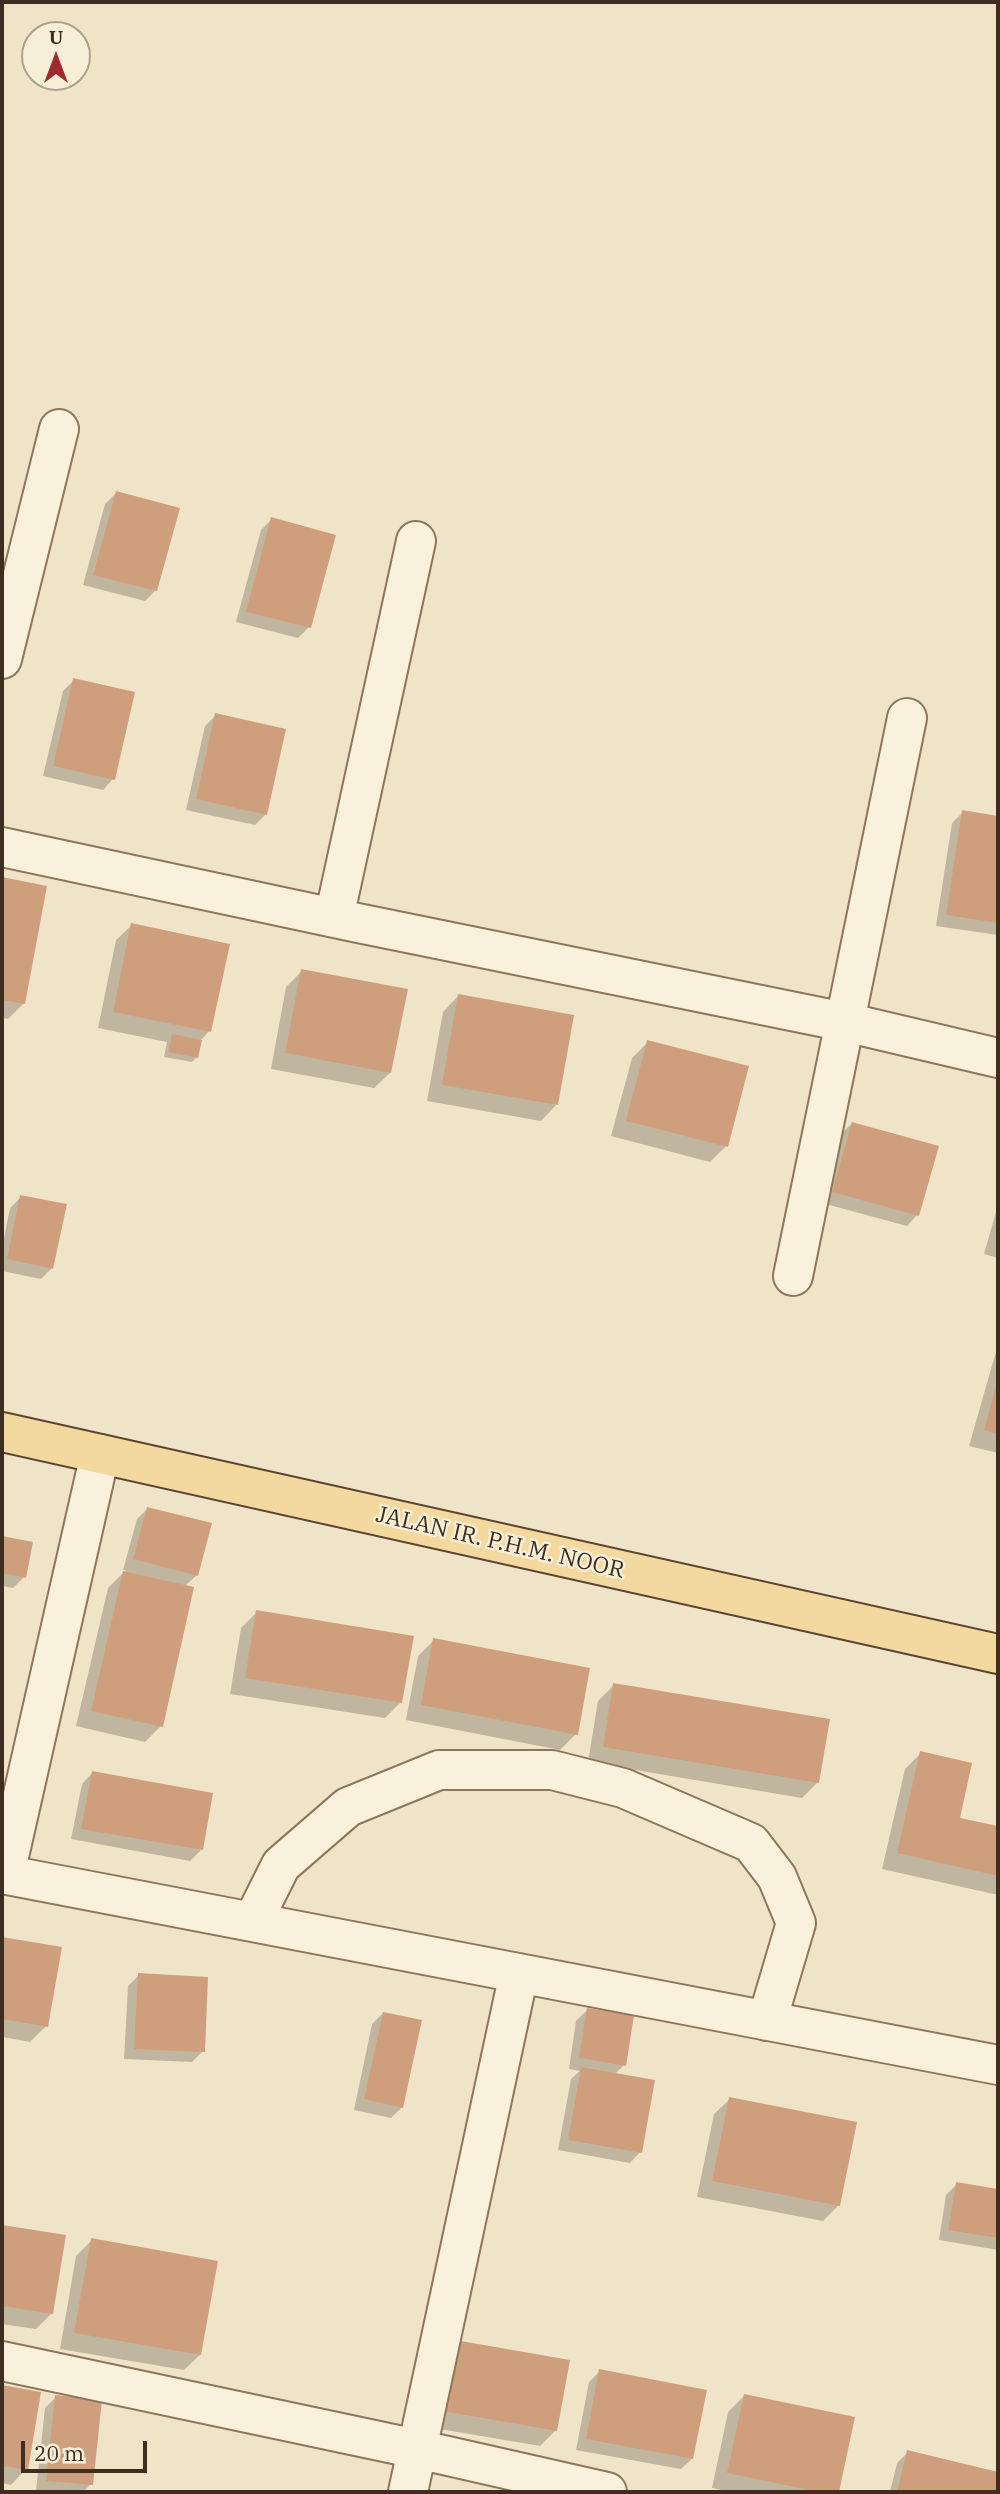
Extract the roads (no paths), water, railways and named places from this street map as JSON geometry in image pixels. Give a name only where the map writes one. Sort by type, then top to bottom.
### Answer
[{"type":"main road","name":"JALAN IR. P.H.M. NOOR","points":[[2,1432],[998,1654]]},
{"type":"street","points":[[2,659],[59,429]]},
{"type":"street","points":[[334,918],[416,541]]},
{"type":"street","points":[[793,1276],[907,718]]},
{"type":"street","points":[[2,847],[845,1023],[998,1058]]},
{"type":"street","points":[[100,1454],[3,1874],[998,2066]]},
{"type":"street","points":[[253,1921],[281,1865],[348,1807],[439,1770],[552,1770],[623,1788],[751,1843],[777,1877],[796,1923],[767,2021]]},
{"type":"street","points":[[408,2492],[519,1973]]},
{"type":"street","points":[[2,2361],[607,2492]]}]
